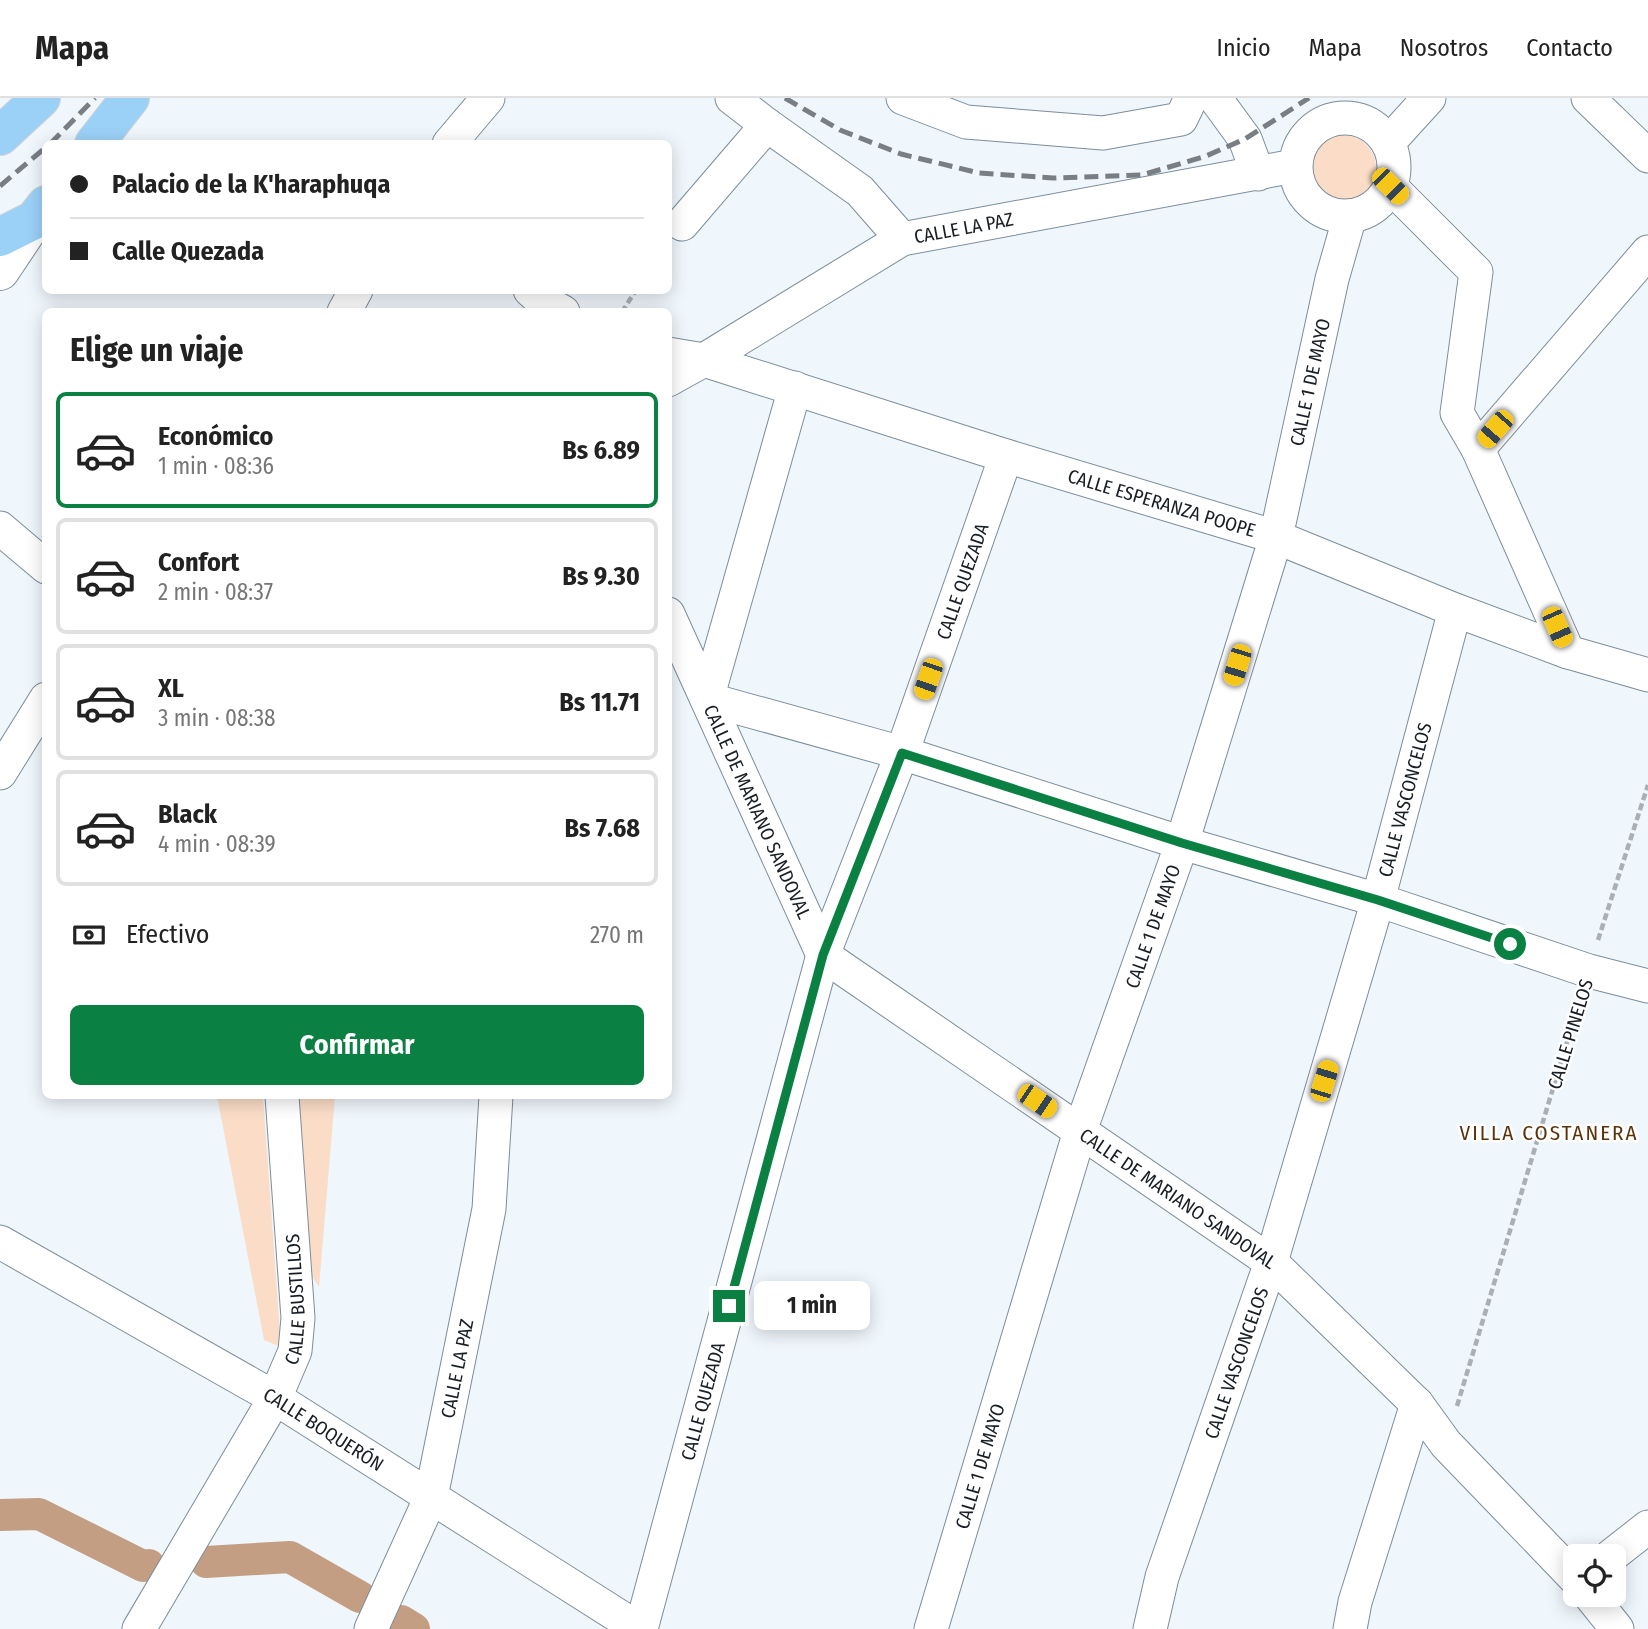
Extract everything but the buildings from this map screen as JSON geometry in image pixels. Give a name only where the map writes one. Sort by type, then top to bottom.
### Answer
[{"type":"main road","points":[[0,136],[41,98]]},
{"type":"main road","points":[[97,140],[130,98]]},
{"type":"main road","points":[[0,237],[40,213]]},
{"type":"main road","points":[[0,271],[40,213]]},
{"type":"street","points":[[452,140],[488,98]]},
{"type":"street","points":[[732,98],[860,191],[902,239]]},
{"type":"street","points":[[903,98],[966,122],[1103,133],[1181,119],[1191,98]]},
{"type":"street","points":[[1215,98],[1245,139],[1258,174]]},
{"type":"street","points":[[1329,120],[1357,98]]},
{"type":"street","points":[[1388,143],[1429,98]]},
{"type":"street","points":[[1588,98],[1648,156]]},
{"type":"street","points":[[1341,117],[1353,118],[1367,122],[1380,131],[1388,143],[1393,156],[1394,171],[1390,186],[1381,200],[1371,208],[1350,216],[1329,213],[1311,203],[1304,195],[1294,166],[1301,143],[1318,125],[1341,117]]},
{"type":"street","points":[[681,224],[767,125]]},
{"type":"street","name":"CALLE LA PAZ","points":[[672,378],[902,239],[1294,166]]},
{"type":"street","points":[[1390,186],[1476,272],[1457,413],[1478,449],[1568,652]]},
{"type":"street","name":"CALLE 1 DE MAYO","points":[[931,1629],[1080,1131],[1182,843],[1276,537],[1332,279],[1350,216]]},
{"type":"street","points":[[1478,449],[1648,252]]},
{"type":"street","points":[[534,294],[556,308]]},
{"type":"street","name":"CALLE ESPERANZA POOPE","points":[[672,355],[704,360],[1006,456],[1276,537],[1455,610],[1568,652],[1648,675]]},
{"type":"street","points":[[795,388],[707,699],[902,753],[1182,843],[1378,900],[1588,971],[1648,986]]},
{"type":"street","name":"CALLE QUEZADA","points":[[640,1629],[823,955],[902,753],[1006,456]]},
{"type":"street","points":[[0,528],[42,564]]},
{"type":"street","name":"CALLE VASCONCELOS","points":[[1150,1629],[1162,1577],[1271,1262],[1378,900],[1455,610]]},
{"type":"street","name":"CALLE DE MARIANO SANDOVAL","points":[[672,623],[823,955],[1271,1262],[1417,1404],[1446,1444],[1563,1566]]},
{"type":"street","points":[[0,773],[42,705]]},
{"type":"street","name":"CALLE BUSTILLOS","points":[[139,1629],[275,1398],[295,1351],[298,1318],[282,1099]]},
{"type":"street","name":"CALLE LA PAZ","points":[[371,1629],[430,1497],[489,1209],[496,1099]]},
{"type":"street","name":"CALLE BOQUERÓN","points":[[0,1242],[275,1398],[640,1629]]},
{"type":"street","points":[[1350,1629],[1355,1602],[1417,1404]]},
{"type":"street","points":[[1626,1544],[1648,1527]]},
{"type":"street","points":[[1599,1607],[1617,1629]]},
{"type":"path","name":"CALLE PINELOS","points":[[1446,1444],[1588,971],[1648,785]]},
{"type":"shaded area","points":[[1343,135],[1366,145],[1376,168],[1366,191],[1343,201],[1320,191],[1310,168],[1320,145]]},
{"type":"shaded area","points":[[218,1099],[263,1099],[281,1347],[264,1340]]},
{"type":"shaded area","points":[[299,1099],[335,1099],[319,1287],[306,1267]]},
{"type":"waterway","points":[[0,1515],[39,1514],[143,1566],[149,1565]]},
{"type":"waterway","points":[[206,1562],[290,1557],[360,1597]]},
{"type":"waterway","points":[[401,1621],[414,1629]]},
{"type":"railway","points":[[54,140],[95,98]]},
{"type":"railway","points":[[785,98],[840,130],[901,154],[979,173],[1053,178],[1142,175],[1206,156],[1245,139],[1309,98]]},
{"type":"railway","points":[[0,186],[42,150]]},
{"type":"district","name":"VILLA COSTANERA","points":[[1549,1133]]},
{"type":"route","points":[[729,1306],[823,955],[902,753],[1182,843],[1378,900],[1510,944]]}]
